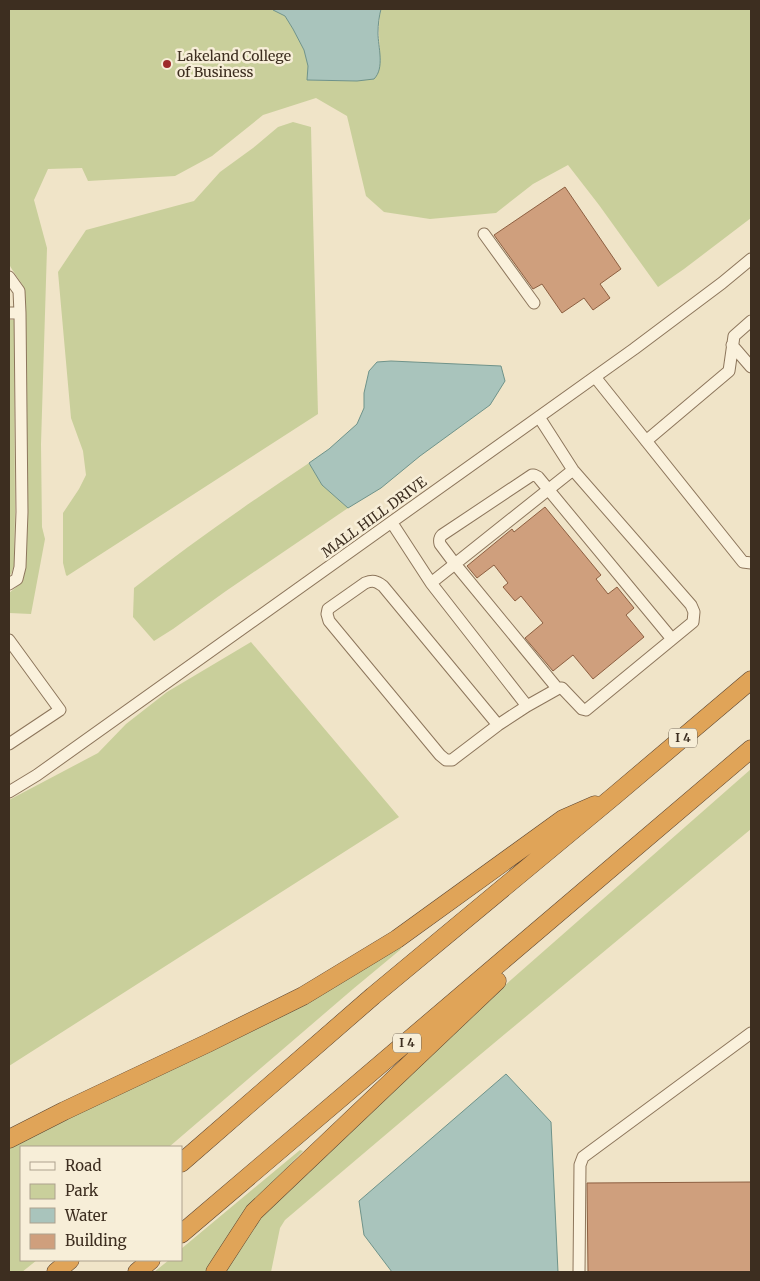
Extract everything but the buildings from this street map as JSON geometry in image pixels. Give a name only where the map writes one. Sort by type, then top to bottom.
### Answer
[{"type":"highway","name":"I 4","points":[[182,1162],[373,996],[751,680]]},
{"type":"highway","name":"I 4","points":[[182,1233],[751,750]]},
{"type":"highway","points":[[9,1140],[64,1111],[303,996],[397,939],[563,819],[614,796]]},
{"type":"highway","points":[[215,1272],[254,1212],[633,851]]},
{"type":"highway","points":[[56,1272],[69,1261]]},
{"type":"highway","points":[[137,1272],[150,1261]]},
{"type":"street","points":[[484,234],[534,303]]},
{"type":"street","name":"MALL HILL DRIVE","points":[[9,792],[37,775],[595,377],[722,283],[751,259]]},
{"type":"street","points":[[9,277],[19,291],[14,313],[22,512],[20,567],[17,578],[9,584]]},
{"type":"street","points":[[646,441],[729,372],[734,336],[751,321]]},
{"type":"street","points":[[732,345],[751,366]]},
{"type":"street","points":[[595,377],[743,562],[751,563]]},
{"type":"street","points":[[498,725],[377,581],[372,580],[365,583],[328,609],[327,614],[329,620],[446,760],[452,760],[498,725],[557,688],[562,688],[582,710],[586,710],[693,622],[694,612],[691,604],[573,470],[539,417]]},
{"type":"street","points":[[432,583],[573,470]]},
{"type":"street","points":[[557,688],[455,564],[439,541],[442,535],[532,475],[536,476],[548,490],[672,639]]},
{"type":"street","points":[[392,522],[432,583],[527,706]]},
{"type":"street","points":[[9,640],[60,710],[9,744]]},
{"type":"street","points":[[579,1272],[580,1165],[583,1156],[751,1033]]},
{"type":"green space","points":[[9,9],[273,9],[285,16],[304,50],[308,66],[307,80],[357,81],[380,52],[379,25],[381,9],[751,9],[751,218],[658,287],[568,165],[533,184],[496,213],[430,219],[384,212],[366,196],[347,116],[316,98],[263,115],[212,156],[175,176],[88,181],[82,168],[48,169],[34,200],[47,248],[41,444],[42,527],[45,539],[31,614],[9,613],[9,593],[23,580],[26,567],[28,506],[25,291],[9,264]]},
{"type":"green space","points":[[293,122],[311,127],[318,414],[67,576],[63,563],[63,513],[86,475],[83,451],[71,418],[58,272],[86,230],[194,201],[220,172],[278,127]]},
{"type":"green space","points":[[9,320],[14,320],[15,512],[14,566],[9,576]]},
{"type":"green space","points":[[309,463],[322,485],[348,508],[154,641],[133,617],[134,588],[220,524]]},
{"type":"green space","points":[[251,642],[399,817],[9,1066],[9,800],[98,753],[126,724],[167,692]]},
{"type":"green space","points":[[751,769],[751,829],[285,1220],[280,1228],[271,1272],[221,1272],[269,1203],[431,1050]]},
{"type":"green space","points":[[400,943],[403,946],[170,1146],[20,1146],[20,1261],[36,1261],[22,1272],[9,1272],[9,1144]]},
{"type":"green space","points":[[300,1150],[303,1151],[251,1209],[205,1272],[154,1272],[168,1261],[182,1261],[182,1248]]},
{"type":"water","points":[[273,9],[381,9],[378,30],[380,63],[374,79],[357,81],[307,80],[308,66],[304,50],[285,16]]},
{"type":"water","points":[[377,362],[501,366],[505,381],[490,405],[420,456],[381,488],[348,508],[322,485],[309,463],[329,449],[357,424],[364,408],[364,393],[369,371]]},
{"type":"water","points":[[506,1074],[551,1122],[558,1272],[392,1272],[364,1235],[359,1201]]},
{"type":"place","name":"Lakeland College of Business","points":[[167,64]]}]
